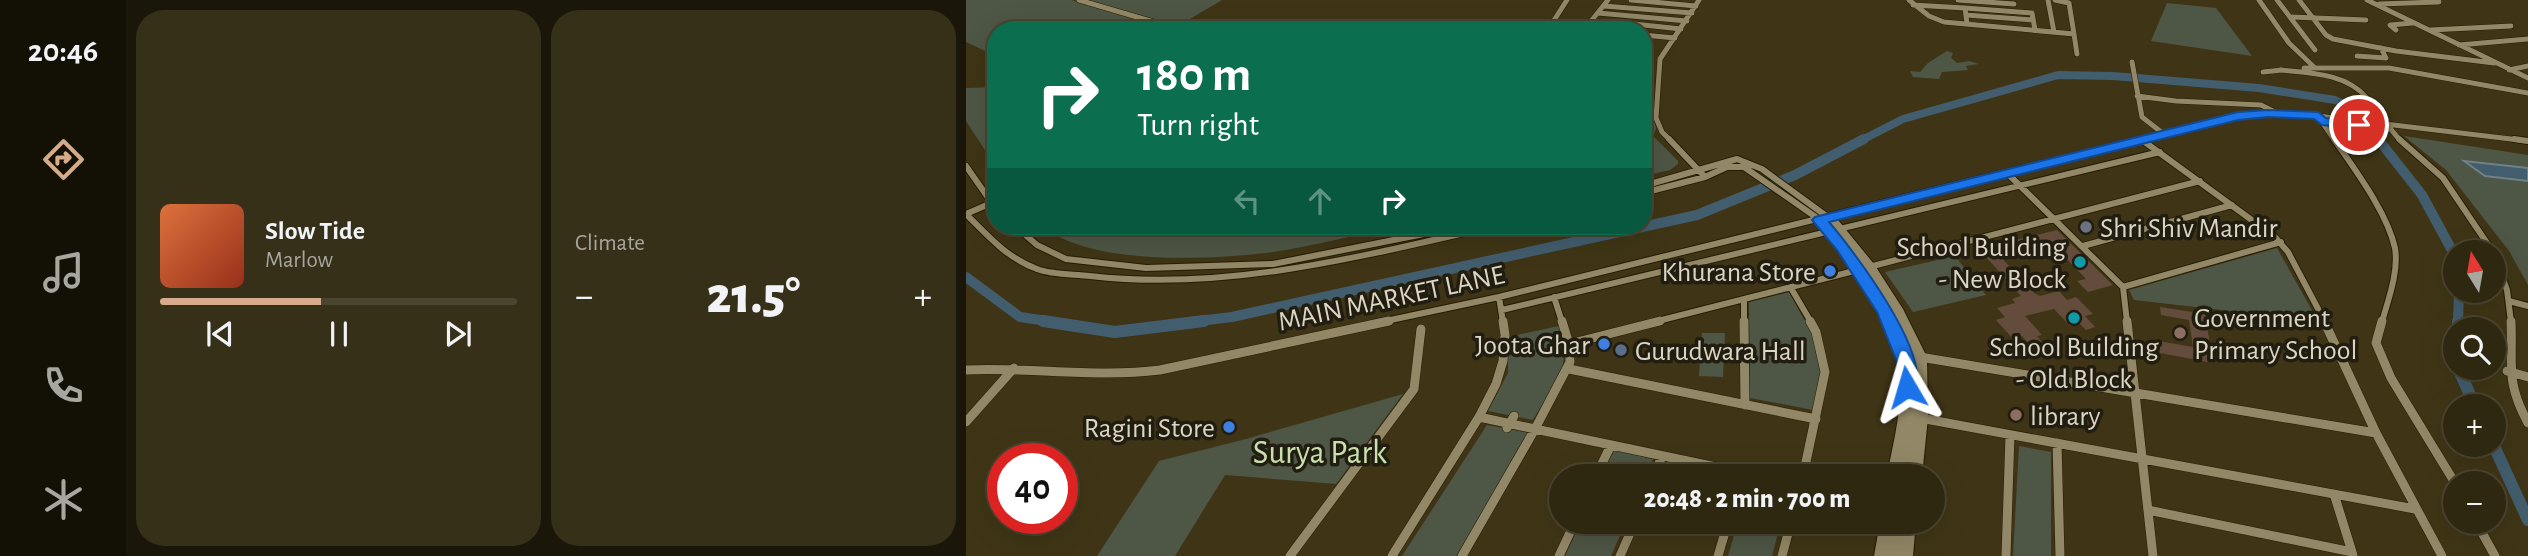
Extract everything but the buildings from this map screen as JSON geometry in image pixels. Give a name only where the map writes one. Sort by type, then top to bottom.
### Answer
[{"type":"street","points":[[1079,0],[1151,21]]},
{"type":"street","points":[[1554,21],[1567,0]]},
{"type":"street","points":[[1592,21],[1608,0]]},
{"type":"street","points":[[1631,0],[1698,3],[1658,66],[1657,125],[1706,177]]},
{"type":"street","points":[[1958,0],[2013,2],[2016,12]]},
{"type":"street","points":[[2048,0],[2054,32]]},
{"type":"street","points":[[2055,0],[2069,3],[2077,54]]},
{"type":"street","points":[[2259,0],[2293,48],[2314,67]]},
{"type":"street","points":[[2277,0],[2315,50]]},
{"type":"street","points":[[2299,0],[2329,37],[2347,43],[2494,63]]},
{"type":"street","points":[[2367,0],[2528,78]]},
{"type":"street","points":[[1910,2],[2033,14],[2035,30]]},
{"type":"street","points":[[1910,2],[1938,20],[2074,34]]},
{"type":"street","points":[[2375,4],[2439,2]]},
{"type":"street","points":[[1604,6],[1692,13]]},
{"type":"street","points":[[1965,8],[1968,24]]},
{"type":"street","points":[[1598,13],[1687,21]]},
{"type":"street","points":[[1966,15],[2033,20]]},
{"type":"street","points":[[2292,17],[2366,20]]},
{"type":"street","points":[[2396,30],[2390,25],[2413,23]]},
{"type":"street","points":[[1652,26],[1681,29]]},
{"type":"street","points":[[2429,30],[2511,26]]},
{"type":"street","points":[[1652,36],[1675,38]]},
{"type":"street","points":[[2459,45],[2528,39]]},
{"type":"street","points":[[2347,43],[2361,64]]},
{"type":"street","points":[[2357,56],[2386,58],[2381,48]]},
{"type":"street","points":[[2263,72],[2361,64],[2428,73],[2528,93]]},
{"type":"street","points":[[2133,65],[2142,117],[2165,135]]},
{"type":"street","points":[[2508,70],[2528,66]]},
{"type":"street","points":[[2280,70],[2317,73],[2347,82],[2372,102],[2386,127],[2443,178],[2484,240]]},
{"type":"street","points":[[2137,95],[2262,105],[2280,114]]},
{"type":"street","points":[[1502,310],[1829,224],[2007,173],[2238,116],[2280,114],[2374,122],[2386,127]]},
{"type":"street","points":[[2320,119],[2360,177],[2383,219],[2395,249],[2393,282],[2376,343],[2390,378],[2447,471]]},
{"type":"street","points":[[2336,120],[2386,127],[2429,128],[2528,141]]},
{"type":"street","points":[[2142,140],[2281,242],[2320,311],[2376,433],[2442,556]]},
{"type":"street","points":[[1652,191],[1706,177],[1727,167],[1747,169],[1829,224],[2019,185],[2160,152]]},
{"type":"street","points":[[1652,184],[1699,171],[1727,159],[1752,163],[1797,193],[1829,224],[1896,309],[1913,360],[1913,464]]},
{"type":"street","points":[[1747,169],[1752,163]]},
{"type":"street","points":[[966,166],[987,201]]},
{"type":"street","points":[[2007,173],[2123,287],[2153,556]]},
{"type":"street","points":[[1569,344],[2200,181]]},
{"type":"street","points":[[987,205],[966,214],[987,235]]},
{"type":"street","points":[[2083,246],[2232,205]]},
{"type":"street","name":"MAIN MARKET LANE","points":[[966,370],[1014,368],[1143,373],[1500,298],[1829,224]]},
{"type":"street","points":[[988,235],[1009,256],[1039,270],[1123,280],[1253,276],[1453,235]]},
{"type":"street","points":[[1025,235],[1037,245],[1066,258],[1146,268],[1273,264],[1419,235]]},
{"type":"street","points":[[2123,287],[2281,242]]},
{"type":"street","points":[[1791,288],[1816,332],[1825,372],[1806,464]]},
{"type":"street","points":[[2506,292],[2511,313],[2507,371],[2511,389],[2528,422]]},
{"type":"street","points":[[1392,556],[1479,417],[1496,384],[1503,361],[1500,298]]},
{"type":"street","points":[[1462,556],[1569,369],[1573,357],[1554,298]]},
{"type":"street","points":[[1744,299],[1745,405]]},
{"type":"street","points":[[2509,301],[2528,306]]},
{"type":"street","points":[[1290,556],[1414,389],[1421,329]]},
{"type":"street","points":[[1913,360],[2376,433]]},
{"type":"street","points":[[966,422],[1014,368]]},
{"type":"street","points":[[1569,369],[1816,419]]},
{"type":"street","points":[[2507,371],[2528,377]]},
{"type":"street","points":[[1479,417],[1698,464]]},
{"type":"street","points":[[1913,417],[2010,435],[2035,444],[2057,443],[2415,509]]},
{"type":"street","points":[[1899,464],[1913,417]]},
{"type":"street","points":[[2006,556],[2010,435]]},
{"type":"street","points":[[2057,443],[2060,556]]},
{"type":"street","points":[[1602,464],[1611,445]]},
{"type":"street","points":[[1659,464],[1662,456]]},
{"type":"street","points":[[2333,494],[2353,554]]},
{"type":"street","points":[[2148,510],[2353,554]]},
{"type":"street","points":[[1559,556],[1569,534]]},
{"type":"street","points":[[1620,556],[1630,534]]},
{"type":"street","points":[[1718,556],[1724,534]]},
{"type":"street","points":[[1782,556],[1788,534]]},
{"type":"street","points":[[1884,556],[1887,534]]},
{"type":"street","points":[[1903,556],[1906,534]]},
{"type":"street","points":[[2483,534],[2495,556]]},
{"type":"green space","points":[[966,0],[1071,0],[1142,21],[987,21],[987,52],[966,42]]},
{"type":"green space","points":[[1088,0],[1222,0],[1186,21],[1161,21]]},
{"type":"green space","points":[[2167,3],[2216,8],[2252,56],[2151,41]]},
{"type":"green space","points":[[1947,51],[1953,53],[1951,58],[1957,63],[1969,61],[1979,64],[1966,66],[1968,70],[1942,72],[1939,79],[1913,77],[1910,71],[1920,72],[1928,63]]},
{"type":"green space","points":[[987,87],[987,153],[966,121],[966,88]]},
{"type":"green space","points":[[1652,104],[1656,129],[1653,136],[1678,161],[1670,170],[1652,174]]},
{"type":"green space","points":[[2404,136],[2528,155],[2528,285],[2506,247],[2506,240],[2500,240],[2446,170]]},
{"type":"green space","points":[[1057,235],[1358,235],[1273,252],[1186,258],[1120,254]]},
{"type":"green space","points":[[2277,248],[2318,321],[2134,300],[2129,290]]},
{"type":"green space","points":[[1955,256],[1986,295],[1913,312],[1885,272]]},
{"type":"green space","points":[[1789,292],[1812,334],[1821,372],[1813,410],[1750,398],[1749,302]]},
{"type":"green space","points":[[1559,326],[1564,354],[1560,376],[1533,420],[1488,411],[1508,373],[1508,337]]},
{"type":"green space","points":[[1702,333],[1725,333],[1723,377],[1699,376]]},
{"type":"green space","name":"Surya Park","points":[[1403,394],[1336,484],[1225,475],[1175,556],[1097,556],[1159,461]]},
{"type":"green space","points":[[1487,425],[1530,433],[1456,556],[1402,556]]},
{"type":"green space","points":[[2019,446],[2051,452],[2051,556],[2013,556]]},
{"type":"green space","points":[[1614,450],[1653,459],[1651,464],[1608,464]]},
{"type":"green space","points":[[1575,534],[1621,534],[1611,556],[1565,556]]},
{"type":"green space","points":[[1734,534],[1778,534],[1772,556],[1728,556]]},
{"type":"water","points":[[2464,161],[2528,168],[2528,181],[2485,176]]},
{"type":"waterway","points":[[1860,141],[1903,119],[2058,75],[2113,76],[2259,88],[2335,100],[2354,109],[2379,141]]},
{"type":"waterway","points":[[1652,225],[1697,215],[1795,175],[1864,139]]},
{"type":"waterway","points":[[2378,139],[2422,195],[2446,240]]},
{"type":"waterway","points":[[1190,322],[1232,317],[1606,235]]},
{"type":"waterway","points":[[966,277],[1020,317],[1054,322]]},
{"type":"waterway","points":[[2458,317],[2459,303]]},
{"type":"waterway","points":[[1043,321],[1115,332],[1204,321]]},
{"type":"waterway","points":[[2463,380],[2470,394]]},
{"type":"waterway","points":[[2499,457],[2528,520]]},
{"type":"place","name":"Shri Shiv Mandir","points":[[2086,227]]},
{"type":"place","name":"School Building - New Block","points":[[2080,262]]},
{"type":"place","name":"Khurana Store","points":[[1830,271]]},
{"type":"place","name":"School Building - Old Block","points":[[2074,318]]},
{"type":"place","name":"Government Primary School","points":[[2180,333]]},
{"type":"place","name":"Joota Ghar","points":[[1604,344]]},
{"type":"place","name":"Gurudwara Hall","points":[[1621,350]]},
{"type":"place","name":"library","points":[[2016,415]]},
{"type":"place","name":"Ragini Store","points":[[1229,427]]},
{"type":"route","points":[[1907,387],[1906,362],[1885,311],[1842,247],[1820,220],[2238,116],[2318,116],[2322,121],[2359,125]]}]
